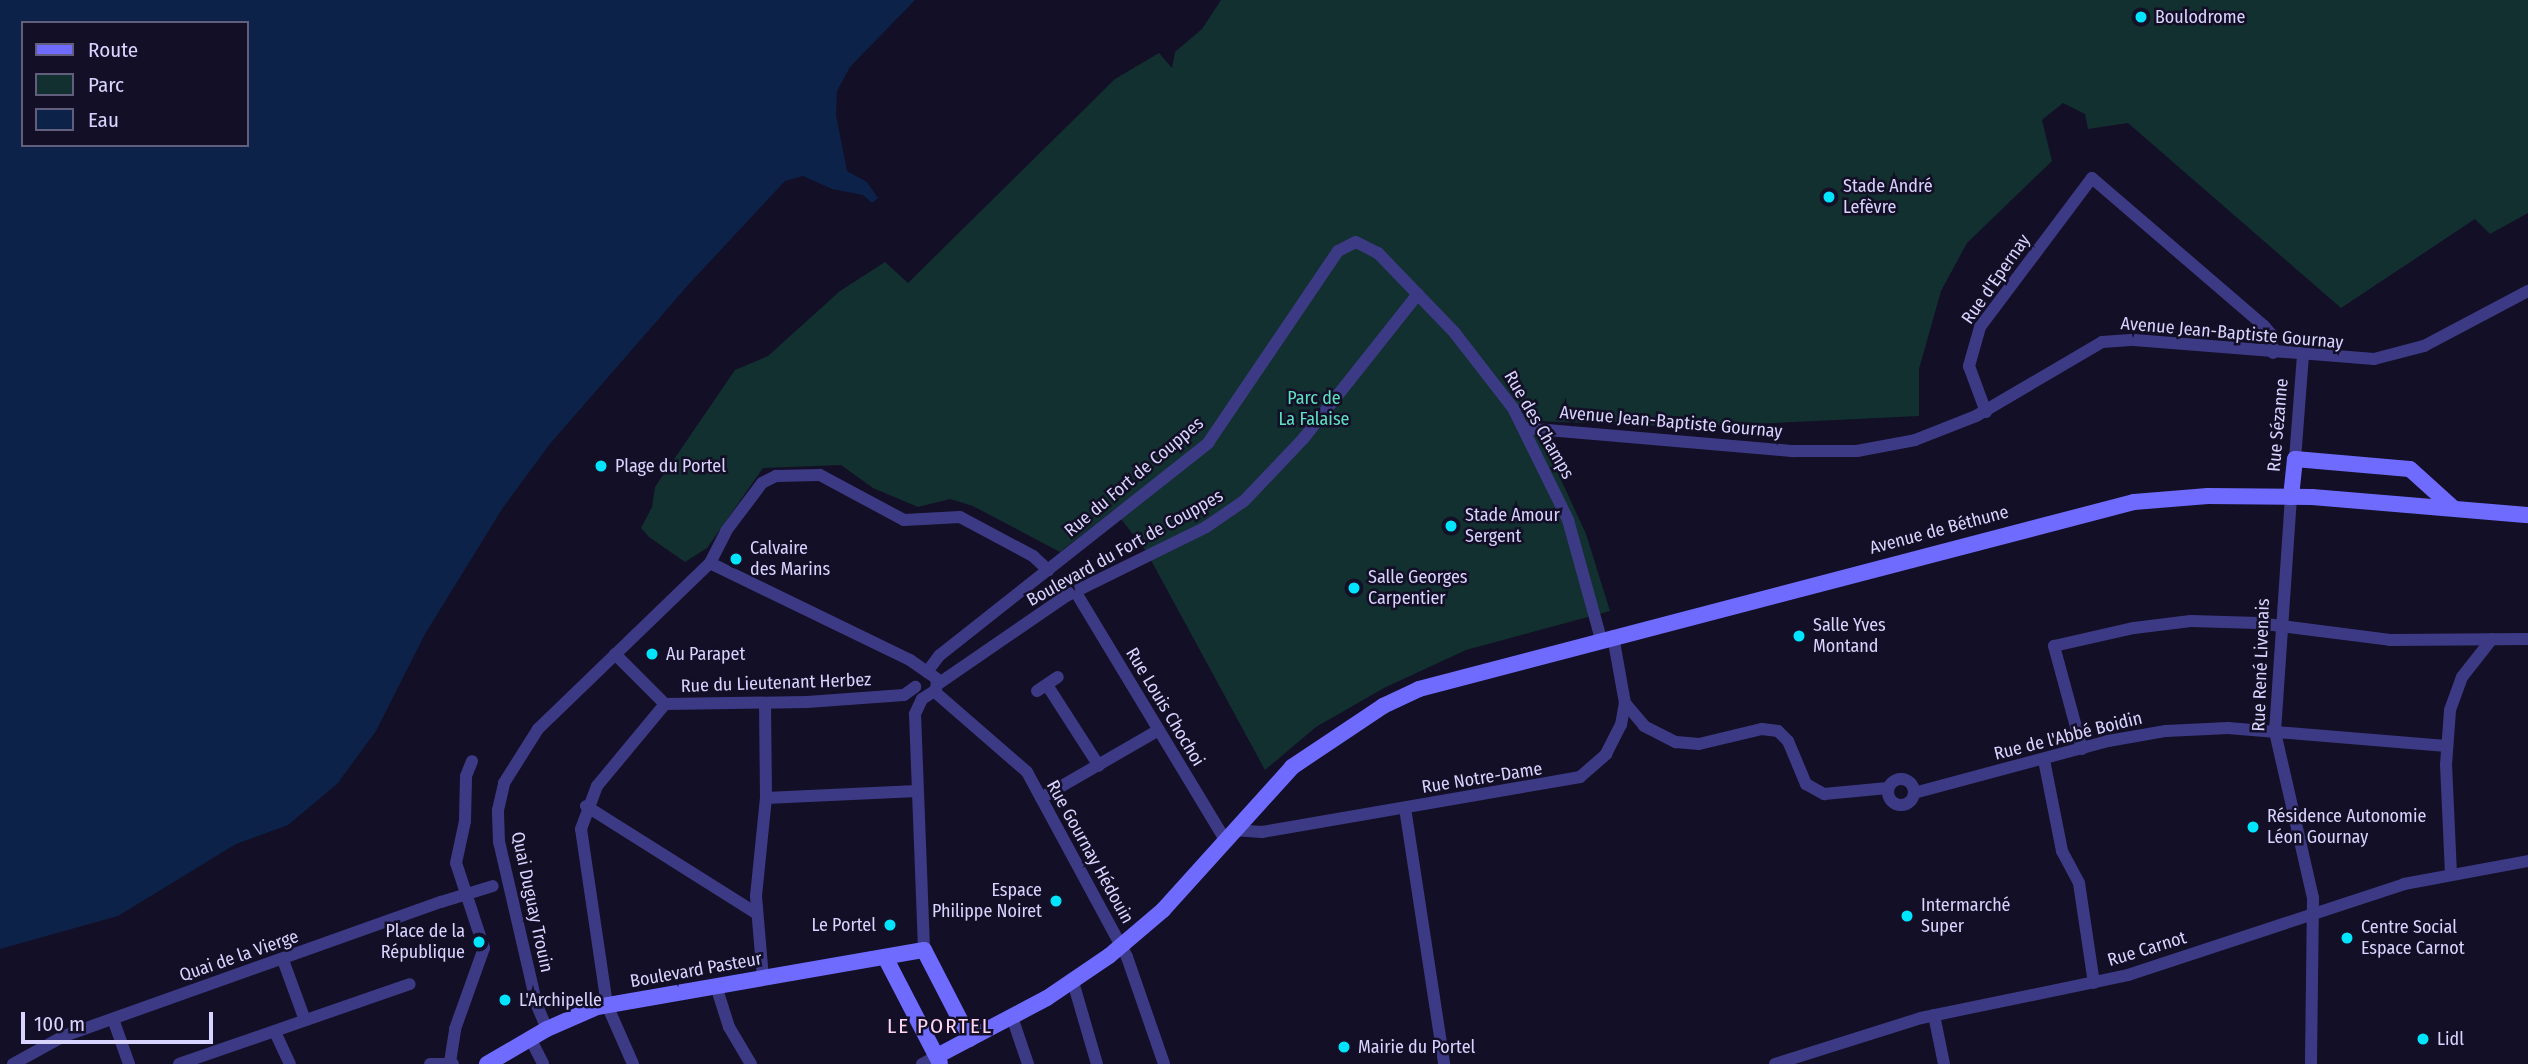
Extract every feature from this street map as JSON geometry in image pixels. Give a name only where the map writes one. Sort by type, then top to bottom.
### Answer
[{"type":"street","name":"Rue d'Epernay","points":[[1986,412],[1969,366],[1980,327],[2092,178],[2264,326],[2271,334],[2273,353]]},
{"type":"street","name":"Rue des Champs","points":[[1351,243],[1374,249],[1487,370],[1524,428],[1569,520],[1607,638]]},
{"type":"street","name":"Rue du Fort de Couppes","points":[[928,690],[916,676],[926,672],[940,655],[1208,443],[1338,251],[1351,243]]},
{"type":"street","name":"Avenue Jean-Baptiste Gournay","points":[[1524,428],[1826,452],[1906,442],[1986,412],[2102,342],[2134,340],[2366,360],[2409,351],[2528,291]]},
{"type":"street","name":"Boulevard du Fort de Couppes","points":[[928,690],[1074,592],[1206,527],[1252,495],[1303,439],[1418,294]]},
{"type":"street","name":"Rue Sézanne","points":[[2291,497],[2303,356]]},
{"type":"street","points":[[2295,459],[2410,469],[2436,497],[2454,508]]},
{"type":"street","points":[[926,672],[710,564],[726,531],[765,481],[820,475],[904,520],[949,515],[963,518],[1033,556],[1048,570]]},
{"type":"street","points":[[2413,506],[2423,498],[2424,481]]},
{"type":"street","name":"Avenue de Béthune","points":[[933,1061],[1073,982],[1121,947],[1163,910],[1292,767],[1383,706],[1434,685],[2103,508],[2196,496],[2291,497],[2528,515]]},
{"type":"street","name":"Rue René Livenais","points":[[2291,497],[2279,625],[2275,732],[2314,914],[2311,1064]]},
{"type":"street","name":"Quai Duguay Trouin","points":[[547,1029],[537,1006],[508,881],[498,817],[510,769],[538,729],[710,564]]},
{"type":"street","name":"Rue Louis Chochoi","points":[[1074,592],[1159,730],[1229,835]]},
{"type":"street","points":[[2082,749],[2054,646],[2158,624],[2222,621],[2279,625],[2390,640],[2528,639]]},
{"type":"street","name":"Rue Notre-Dame","points":[[1229,835],[1262,832],[1580,777],[1611,746],[1625,703],[1607,638]]},
{"type":"street","points":[[2451,874],[2446,746],[2455,690],[2492,639]]},
{"type":"street","name":"Rue du Lieutenant Herbez","points":[[615,654],[665,704],[765,705],[904,695],[928,690]]},
{"type":"street","name":"Rue Gournay Hédouin","points":[[926,672],[928,690],[1020,764],[1121,947],[1164,1064]]},
{"type":"street","points":[[1058,677],[1042,688],[1099,766]]},
{"type":"street","points":[[928,690],[915,714],[924,950],[970,1039]]},
{"type":"street","points":[[1625,703],[1644,726],[1676,742],[1699,744],[1762,729],[1778,731],[1788,741],[1806,784],[1824,794],[1888,788],[1895,780],[1904,779],[1914,793],[1909,802],[1897,805],[1889,798],[1888,788]]},
{"type":"street","points":[[633,1064],[607,1004],[581,843],[586,806],[597,786],[665,704]]},
{"type":"street","points":[[763,978],[756,913],[766,798],[765,705]]},
{"type":"street","points":[[1041,799],[1159,730]]},
{"type":"street","name":"Rue de l'Abbé Boidin","points":[[1914,793],[2082,749],[2166,731],[2275,732],[2446,746]]},
{"type":"street","points":[[2044,760],[2062,851],[2079,883],[2094,983]]},
{"type":"street","points":[[430,1064],[452,1063],[454,1032],[484,948],[456,863],[471,761]]},
{"type":"street","points":[[766,798],[918,791]]},
{"type":"street","points":[[586,806],[756,913]]},
{"type":"street","points":[[1405,808],[1444,1064]]},
{"type":"street","name":"Rue Carnot","points":[[1775,1064],[1934,1015],[2094,983],[2451,874],[2528,861]]},
{"type":"street","name":"Quai de la Vierge","points":[[13,1064],[53,1041],[441,902],[508,881]]},
{"type":"street","name":"Boulevard Pasteur","points":[[487,1064],[547,1029],[607,1004],[924,950]]},
{"type":"street","points":[[885,957],[933,1061]]},
{"type":"street","points":[[283,960],[305,1020]]},
{"type":"street","points":[[1073,982],[1097,1064]]},
{"type":"street","points":[[179,1064],[410,984]]},
{"type":"street","points":[[716,986],[729,1027],[751,1064]]},
{"type":"street","points":[[1934,1015],[1944,1064]]},
{"type":"street","points":[[1012,1017],[1028,1064]]},
{"type":"street","points":[[113,1020],[129,1064]]},
{"type":"street","points":[[275,1032],[290,1064]]},
{"type":"street","points":[[530,1038],[543,1064]]},
{"type":"green space","name":"Parc de La Falaise","points":[[1221,0],[2528,0],[2528,213],[2490,234],[2475,219],[2341,308],[2128,123],[2088,129],[2085,114],[2063,103],[2042,120],[2052,161],[1967,243],[1941,291],[1919,369],[1919,416],[1693,427],[1534,421],[1586,534],[1610,611],[1466,650],[1384,688],[1316,727],[1265,770],[1146,551],[1114,510],[1060,552],[973,506],[950,499],[918,507],[873,488],[841,465],[763,468],[707,548],[685,562],[649,537],[641,528],[652,507],[655,487],[735,370],[768,356],[840,291],[885,262],[908,283],[1115,79],[1159,53],[1172,68],[1175,52],[1202,29]]},
{"type":"water","points":[[0,0],[915,0],[850,67],[837,91],[836,115],[847,171],[867,182],[878,198],[872,203],[863,195],[832,189],[803,176],[785,181],[689,284],[549,445],[502,509],[425,634],[376,731],[337,784],[288,825],[236,844],[118,916],[0,949]]},
{"type":"place","name":"Boulodrome","points":[[2141,17]]},
{"type":"place","name":"Stade André Lefèvre","points":[[1829,197]]},
{"type":"place","name":"Plage du Portel","points":[[601,466]]},
{"type":"place","name":"Stade Amour Sergent","points":[[1451,526]]},
{"type":"place","name":"Calvaire des Marins","points":[[736,559]]},
{"type":"place","name":"Salle Georges Carpentier","points":[[1354,588]]},
{"type":"place","name":"Salle Yves Montand","points":[[1799,636]]},
{"type":"place","name":"Au Parapet","points":[[652,654]]},
{"type":"place","name":"Résidence Autonomie Léon Gournay","points":[[2253,827]]},
{"type":"place","name":"Espace Philippe Noiret","points":[[1056,901]]},
{"type":"place","name":"Intermarché Super","points":[[1907,916]]},
{"type":"place","name":"Le Portel","points":[[890,925]]},
{"type":"place","name":"Centre Social Espace Carnot","points":[[2347,938]]},
{"type":"place","name":"Place de la République","points":[[479,942]]},
{"type":"place","name":"L'Archipelle","points":[[505,1000]]},
{"type":"place","name":"Lidl","points":[[2423,1039]]},
{"type":"place","name":"Mairie du Portel","points":[[1344,1047]]},
{"type":"district","name":"LE PORTEL","points":[[940,1026]]}]
